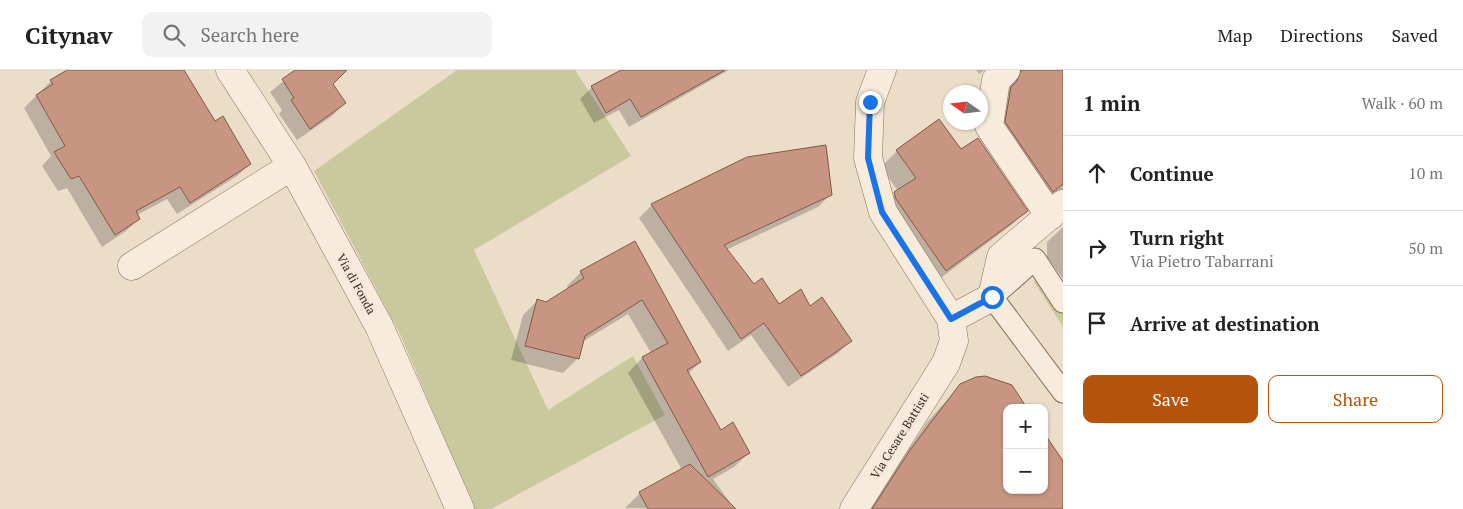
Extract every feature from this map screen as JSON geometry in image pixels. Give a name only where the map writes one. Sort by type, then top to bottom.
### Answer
[{"type":"street","name":"Via di Fonda","points":[[230,70],[292,166],[379,326],[460,509]]},
{"type":"street","points":[[882,70],[870,102],[868,158],[882,212],[951,319],[992,297],[1034,259],[1063,302]]},
{"type":"street","points":[[1006,70],[996,80],[989,126],[1056,210],[1001,256],[992,297],[1063,392]]},
{"type":"street","points":[[132,266],[292,166]]},
{"type":"street","name":"Via Cesare Battisti","points":[[854,509],[946,363],[954,341],[951,319]]},
{"type":"green space","points":[[457,70],[575,70],[631,156],[474,250],[548,410],[633,356],[665,415],[491,509],[474,509],[401,336],[314,171]]},
{"type":"green space","points":[[1036,278],[1063,312],[1063,327],[1034,282]]},
{"type":"building","points":[[67,70],[184,70],[215,121],[223,116],[251,164],[190,203],[180,187],[136,211],[140,219],[115,235],[79,176],[71,179],[54,152],[65,146],[36,95],[53,84],[50,80]]},
{"type":"building","points":[[295,70],[347,70],[333,84],[346,103],[310,129],[291,100],[294,98],[282,79]]},
{"type":"building","points":[[621,70],[725,70],[641,117],[630,99],[606,113],[591,86]]},
{"type":"building","points":[[1021,70],[1063,70],[1063,184],[1053,192],[1005,122],[1011,87],[1017,81]]},
{"type":"building","points":[[939,119],[943,124],[943,130],[947,130],[961,149],[978,138],[1028,211],[946,271],[896,199],[894,192],[916,178],[896,150]]},
{"type":"building","points":[[826,145],[832,195],[724,245],[754,284],[762,278],[779,304],[801,289],[810,306],[822,297],[852,341],[801,376],[764,323],[741,339],[651,204],[747,157]]},
{"type":"building","points":[[635,241],[701,362],[687,370],[721,430],[733,422],[750,453],[708,477],[642,357],[668,343],[642,300],[585,336],[579,359],[525,346],[537,299],[546,302],[584,278],[580,271]]},
{"type":"building","points":[[985,376],[1012,385],[1024,404],[1003,404],[1003,494],[1048,494],[1048,439],[1063,461],[1063,509],[872,509],[910,450],[960,384],[976,377]]},
{"type":"building","points":[[690,464],[736,509],[648,509],[639,492]]},
{"type":"route","points":[[870,102],[868,158],[882,212],[951,319],[992,297]]}]
